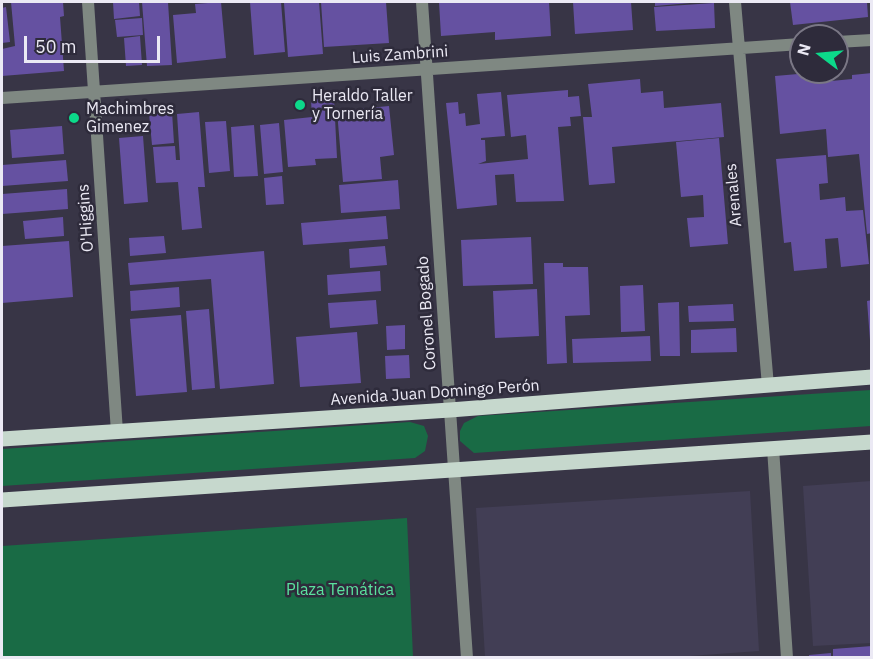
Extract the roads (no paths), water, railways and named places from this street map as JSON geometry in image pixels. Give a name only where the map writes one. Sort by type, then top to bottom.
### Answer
[{"type":"main road","name":"Avenida Juan Domingo Perón","points":[[2,439],[450,410],[872,377]]},
{"type":"main road","points":[[2,500],[872,442]]},
{"type":"street","name":"O'Higgins","points":[[88,2],[117,432]]},
{"type":"street","name":"Coronel Bogado","points":[[422,2],[467,657]]},
{"type":"street","name":"Arenales","points":[[735,2],[768,386]]},
{"type":"street","points":[[849,41],[872,40]]},
{"type":"street","name":"Luis Zambrini","points":[[2,98],[789,45]]},
{"type":"street","points":[[772,448],[787,657]]},
{"type":"place","name":"Heraldo Taller y Tornería","points":[[300,105]]},
{"type":"place","name":"Machimbres Gimenez","points":[[74,118]]},
{"type":"park label","name":"Plaza Temática","points":[[340,590]]}]
